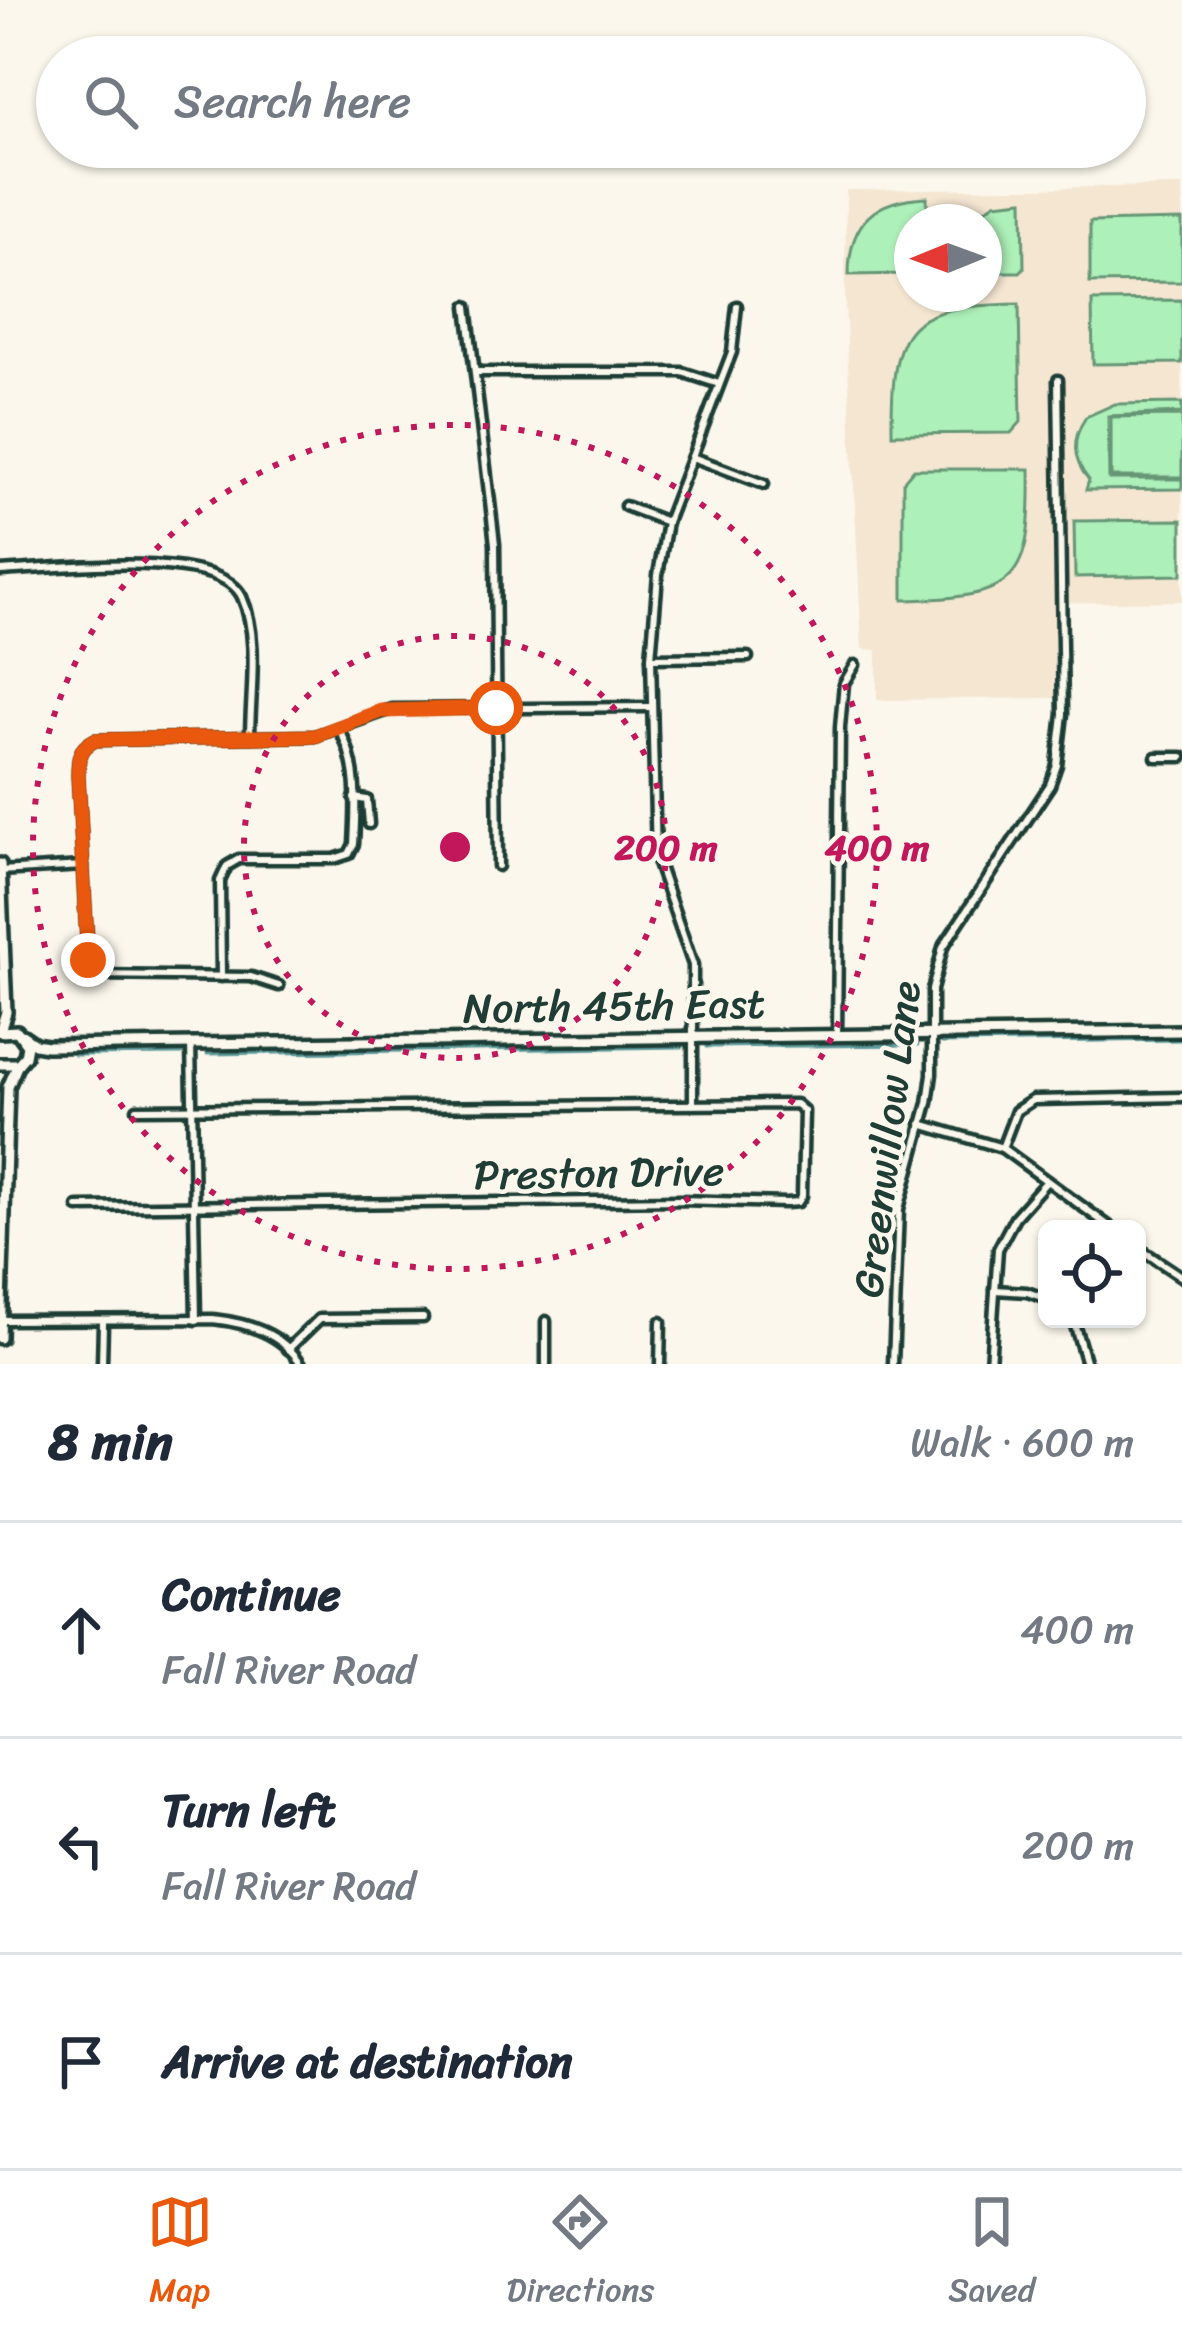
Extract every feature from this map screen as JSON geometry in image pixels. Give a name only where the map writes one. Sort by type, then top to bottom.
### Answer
[{"type":"main road","points":[[0,867],[6,1012],[0,1031],[19,1033]]},
{"type":"main road","points":[[6,1012],[27,1045],[8,1087]]},
{"type":"main road","name":"North 45th East","points":[[19,1033],[47,1046],[1182,1031]]},
{"type":"main road","name":"North 45th East","points":[[22,1060],[47,1046]]},
{"type":"main road","points":[[0,1338],[8,1087],[0,1064],[22,1060]]},
{"type":"street","points":[[467,306],[493,521],[497,866]]},
{"type":"street","points":[[137,1109],[693,1103],[693,965],[656,858],[652,658],[659,561],[668,522],[735,338],[736,306]]},
{"type":"street","points":[[475,372],[682,372],[719,384]]},
{"type":"street","name":"Greenwillow Lane","points":[[892,1364],[898,1209],[932,1074],[932,990],[943,947],[1041,801],[1057,765],[1063,714],[1058,380]]},
{"type":"street","points":[[692,457],[764,484]]},
{"type":"street","points":[[625,506],[668,522]]},
{"type":"street","points":[[0,571],[185,567],[223,579],[238,590],[249,622],[250,737]]},
{"type":"street","points":[[652,658],[748,657]]},
{"type":"street","points":[[837,1035],[839,728],[844,683],[855,665]]},
{"type":"street","points":[[279,986],[250,977],[92,975],[78,758],[84,746],[95,740],[315,736],[392,710],[651,707]]},
{"type":"street","points":[[221,977],[220,881],[227,866],[239,860],[334,859],[349,854],[354,844],[351,757],[339,729]]},
{"type":"street","points":[[1156,758],[1182,757]]},
{"type":"street","points":[[354,798],[368,800],[369,824]]},
{"type":"street","points":[[0,867],[83,866]]},
{"type":"street","points":[[191,1043],[196,1320]]},
{"type":"street","points":[[1002,1148],[1016,1112],[1033,1100],[1182,1097]]},
{"type":"street","name":"Preston Drive","points":[[194,1208],[798,1202],[803,1187],[804,1112],[796,1104],[693,1103]]},
{"type":"street","points":[[921,1124],[1002,1148],[1101,1220]]},
{"type":"street","points":[[991,1364],[994,1270],[1002,1238],[1047,1181]]},
{"type":"street","points":[[78,1207],[194,1208]]},
{"type":"street","points":[[1146,1253],[1182,1276]]},
{"type":"street","points":[[994,1290],[1038,1297]]},
{"type":"street","points":[[288,1349],[319,1319],[423,1318]]},
{"type":"street","points":[[1,1320],[241,1323],[262,1330],[301,1364]]},
{"type":"street","points":[[545,1364],[546,1321]]},
{"type":"street","points":[[660,1364],[661,1322]]},
{"type":"street","points":[[102,1364],[103,1323]]},
{"type":"street","points":[[1076,1328],[1086,1364]]},
{"type":"shaded area","points":[[1182,186],[1182,601],[1054,603],[1055,698],[877,700],[877,650],[862,649],[845,304],[846,190]]},
{"type":"green space","points":[[927,197],[927,204],[894,204],[894,274],[849,275],[854,240],[868,216],[893,202]]},
{"type":"green space","points":[[1023,200],[1024,268],[1020,272],[1002,272],[1002,204],[995,203]]},
{"type":"green space","points":[[1182,220],[1182,282],[1090,283],[1090,222]]},
{"type":"green space","points":[[1182,300],[1182,363],[1093,364],[1092,301]]},
{"type":"green space","points":[[1019,304],[1021,422],[1011,433],[892,434],[896,367],[902,344],[913,328],[942,312],[1002,312],[1002,305]]},
{"type":"green space","points":[[1182,403],[1182,413],[1108,416],[1109,479],[1182,479],[1182,489],[1086,490],[1089,480],[1076,449],[1086,417],[1115,404]]},
{"type":"green space","points":[[1182,416],[1182,477],[1111,477],[1111,417]]},
{"type":"green space","points":[[914,469],[1030,469],[1027,537],[1021,560],[1010,576],[971,595],[903,600],[903,482]]},
{"type":"green space","points":[[1182,520],[1182,575],[1075,577],[1074,521]]},
{"type":"waterway","points":[[942,1043],[1182,1040]]},
{"type":"waterway","points":[[706,1047],[918,1045]]},
{"type":"waterway","points":[[207,1054],[683,1047]]},
{"type":"waterway","points":[[74,1055],[182,1054]]},
{"type":"route","points":[[88,960],[78,776],[84,746],[95,740],[315,736],[381,711],[496,708]]}]
